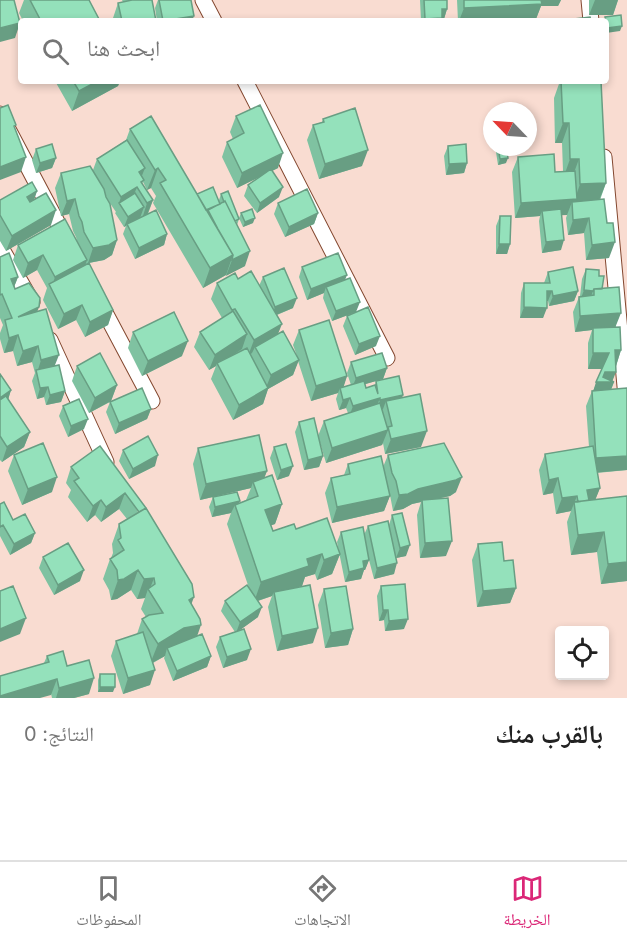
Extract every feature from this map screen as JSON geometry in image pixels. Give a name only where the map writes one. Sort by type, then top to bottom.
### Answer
[{"type":"street","points":[[203,0],[212,18]]},
{"type":"street","points":[[589,0],[591,18]]},
{"type":"street","points":[[247,84],[387,358]]},
{"type":"street","points":[[0,114],[71,247]]},
{"type":"street","points":[[602,139],[627,408]]},
{"type":"street","points":[[0,246],[41,319],[106,462]]},
{"type":"street","points":[[92,288],[152,401]]},
{"type":"building","points":[[0,0],[14,0],[18,24],[0,28]]},
{"type":"building","points":[[30,0],[89,0],[98,18],[39,18]]},
{"type":"building","points":[[152,0],[155,18],[121,18],[118,3]]},
{"type":"building","points":[[159,0],[191,0],[194,16],[162,18]]},
{"type":"building","points":[[424,0],[447,0],[447,9],[442,9],[442,18],[425,18]]},
{"type":"building","points":[[464,0],[541,0],[542,4],[464,8]]},
{"type":"building","points":[[621,15],[622,26],[609,28],[609,18],[605,17]]},
{"type":"building","points":[[75,84],[92,84],[79,91]]},
{"type":"building","points":[[561,84],[601,84],[606,183],[580,184],[579,159],[570,159],[569,123],[563,123]]},
{"type":"building","points":[[8,105],[26,157],[0,167],[0,108]]},
{"type":"building","points":[[260,105],[283,153],[242,173],[227,142],[244,133],[236,116]]},
{"type":"building","points":[[355,108],[368,150],[325,164],[313,125],[324,122],[323,119]]},
{"type":"building","points":[[151,116],[233,255],[210,268],[160,183],[166,180],[158,168],[155,170],[130,129]]},
{"type":"building","points":[[127,140],[145,168],[139,172],[144,180],[141,182],[153,200],[147,203],[137,187],[121,197],[97,159]]},
{"type":"building","points":[[52,144],[56,158],[40,163],[36,149]]},
{"type":"building","points":[[466,144],[467,163],[449,164],[448,146]]},
{"type":"building","points":[[554,154],[555,172],[575,171],[577,199],[521,203],[518,157]]},
{"type":"building","points":[[90,166],[110,204],[117,240],[109,245],[93,248],[84,232],[75,199],[67,201],[61,173]]},
{"type":"building","points":[[271,169],[283,187],[260,203],[248,185]]},
{"type":"building","points":[[32,182],[37,191],[27,197],[30,202],[46,193],[56,210],[12,236],[0,215],[0,200]]},
{"type":"building","points":[[213,187],[220,204],[206,210],[197,194]]},
{"type":"building","points":[[307,189],[318,213],[289,227],[278,203]]},
{"type":"building","points":[[228,191],[239,219],[235,221],[221,194]]},
{"type":"building","points":[[135,193],[144,207],[128,217],[119,203]]},
{"type":"building","points":[[604,199],[607,223],[613,223],[615,242],[592,245],[589,218],[573,220],[572,202]]},
{"type":"building","points":[[225,201],[250,251],[232,260],[233,255],[208,210]]},
{"type":"building","points":[[252,209],[255,218],[245,222],[241,213]]},
{"type":"building","points":[[561,209],[564,240],[546,242],[542,211]]},
{"type":"building","points":[[156,210],[167,234],[139,248],[127,224]]},
{"type":"building","points":[[500,216],[511,216],[510,244],[499,244]]},
{"type":"building","points":[[65,219],[87,260],[55,277],[43,255],[28,263],[18,245]]},
{"type":"building","points":[[9,253],[18,277],[11,279],[15,289],[29,283],[40,298],[39,307],[18,317],[46,309],[59,355],[41,360],[38,346],[23,351],[18,335],[9,338],[5,320],[12,318],[2,294],[0,295],[0,257]]},
{"type":"building","points":[[338,253],[347,275],[311,289],[302,267]]},
{"type":"building","points":[[89,263],[113,310],[90,322],[82,305],[64,314],[49,284]]},
{"type":"building","points":[[573,267],[578,291],[553,296],[552,291],[547,291],[547,308],[524,307],[524,283],[550,283],[548,272]]},
{"type":"building","points":[[284,268],[297,298],[275,307],[263,277]]},
{"type":"building","points":[[586,269],[599,270],[599,276],[604,276],[602,289],[584,290]]},
{"type":"building","points":[[251,271],[282,324],[254,340],[235,309],[232,310],[217,283],[235,273],[238,279]]},
{"type":"building","points":[[350,278],[360,302],[336,311],[326,287]]},
{"type":"building","points":[[619,287],[621,313],[580,316],[579,297],[594,295],[594,289]]},
{"type":"building","points":[[368,307],[380,336],[359,344],[347,316]]},
{"type":"building","points":[[233,311],[247,334],[215,355],[200,332]]},
{"type":"building","points":[[174,312],[188,341],[148,361],[133,332]]},
{"type":"building","points":[[329,320],[347,376],[316,386],[299,330]]},
{"type":"building","points":[[620,327],[621,350],[615,350],[616,372],[605,372],[603,377],[614,382],[596,382],[609,353],[593,353],[593,328]]},
{"type":"building","points":[[283,331],[299,360],[271,375],[255,347]]},
{"type":"building","points":[[247,348],[268,388],[239,405],[217,363]]},
{"type":"building","points":[[100,353],[117,385],[95,398],[77,366]]},
{"type":"building","points":[[382,353],[387,368],[356,378],[351,362]]},
{"type":"building","points":[[59,365],[65,391],[50,395],[48,387],[40,388],[36,370]]},
{"type":"building","points":[[0,374],[11,390],[0,398]]},
{"type":"building","points":[[399,376],[403,395],[380,400],[380,398],[353,406],[350,398],[343,400],[340,388],[364,381],[366,388],[375,385],[378,394],[376,381]]},
{"type":"building","points":[[142,388],[151,409],[119,423],[110,402]]},
{"type":"building","points":[[627,388],[627,456],[596,458],[592,391]]},
{"type":"building","points":[[420,394],[427,431],[391,439],[388,427],[392,426],[386,401]]},
{"type":"building","points":[[6,396],[30,432],[7,447],[0,436],[0,400]]},
{"type":"building","points":[[79,399],[88,419],[71,426],[63,406]]},
{"type":"building","points":[[380,403],[388,430],[332,448],[324,421]]},
{"type":"building","points":[[314,418],[323,456],[308,460],[299,422]]},
{"type":"building","points":[[259,435],[267,471],[206,484],[198,448]]},
{"type":"building","points":[[148,436],[158,455],[133,469],[123,450]]},
{"type":"building","points":[[43,443],[57,477],[28,489],[14,455]]},
{"type":"building","points":[[444,443],[462,477],[399,495],[388,455]]},
{"type":"building","points":[[286,444],[293,466],[281,470],[274,447]]},
{"type":"building","points":[[100,446],[146,508],[139,512],[125,493],[106,507],[101,500],[93,506],[74,481],[79,478],[71,467]]},
{"type":"building","points":[[593,446],[600,488],[587,490],[589,500],[578,502],[577,496],[562,498],[558,478],[549,480],[545,454]]},
{"type":"building","points":[[381,456],[390,496],[337,507],[331,478],[350,474],[348,464]]},
{"type":"building","points":[[272,475],[282,504],[265,510],[273,531],[294,524],[296,529],[327,518],[340,554],[324,560],[322,554],[307,559],[309,566],[261,582],[235,505],[258,496],[253,482]]},
{"type":"building","points":[[237,492],[240,501],[215,507],[213,497]]},
{"type":"building","points":[[627,496],[627,562],[608,564],[604,532],[578,535],[574,502]]},
{"type":"building","points":[[448,498],[452,541],[425,543],[422,500]]},
{"type":"building","points":[[4,502],[13,520],[25,514],[35,533],[14,544],[3,525],[0,527],[0,504]]},
{"type":"building","points":[[146,508],[192,584],[194,597],[189,600],[201,625],[184,628],[158,644],[142,619],[149,615],[163,613],[148,589],[155,584],[154,578],[144,579],[138,570],[118,580],[117,570],[110,559],[124,550],[118,540],[121,538],[119,524]]},
{"type":"building","points":[[402,513],[410,545],[400,548],[392,515]]},
{"type":"building","points":[[388,521],[397,563],[377,568],[368,526]]},
{"type":"building","points":[[363,527],[369,560],[363,561],[364,568],[349,572],[341,532]]},
{"type":"building","points":[[502,542],[504,561],[513,560],[516,588],[483,591],[478,544]]},
{"type":"building","points":[[68,543],[84,570],[58,585],[43,557]]},
{"type":"building","points":[[405,584],[408,619],[389,621],[388,610],[383,610],[381,586]]},
{"type":"building","points":[[247,585],[262,607],[240,622],[225,601]]},
{"type":"building","points":[[310,585],[318,628],[282,636],[274,592]]},
{"type":"building","points":[[13,586],[26,618],[0,629],[0,591]]},
{"type":"building","points":[[346,586],[353,629],[331,633],[324,589]]},
{"type":"building","points":[[244,629],[251,649],[227,657],[220,637]]},
{"type":"building","points":[[143,632],[155,670],[128,678],[116,641]]},
{"type":"building","points":[[202,634],[211,656],[177,671],[167,648]]},
{"type":"building","points":[[63,651],[67,666],[89,660],[94,678],[59,688],[57,679],[0,696],[0,676],[49,662],[47,656]]},
{"type":"building","points":[[100,674],[115,674],[115,687],[100,687]]}]
